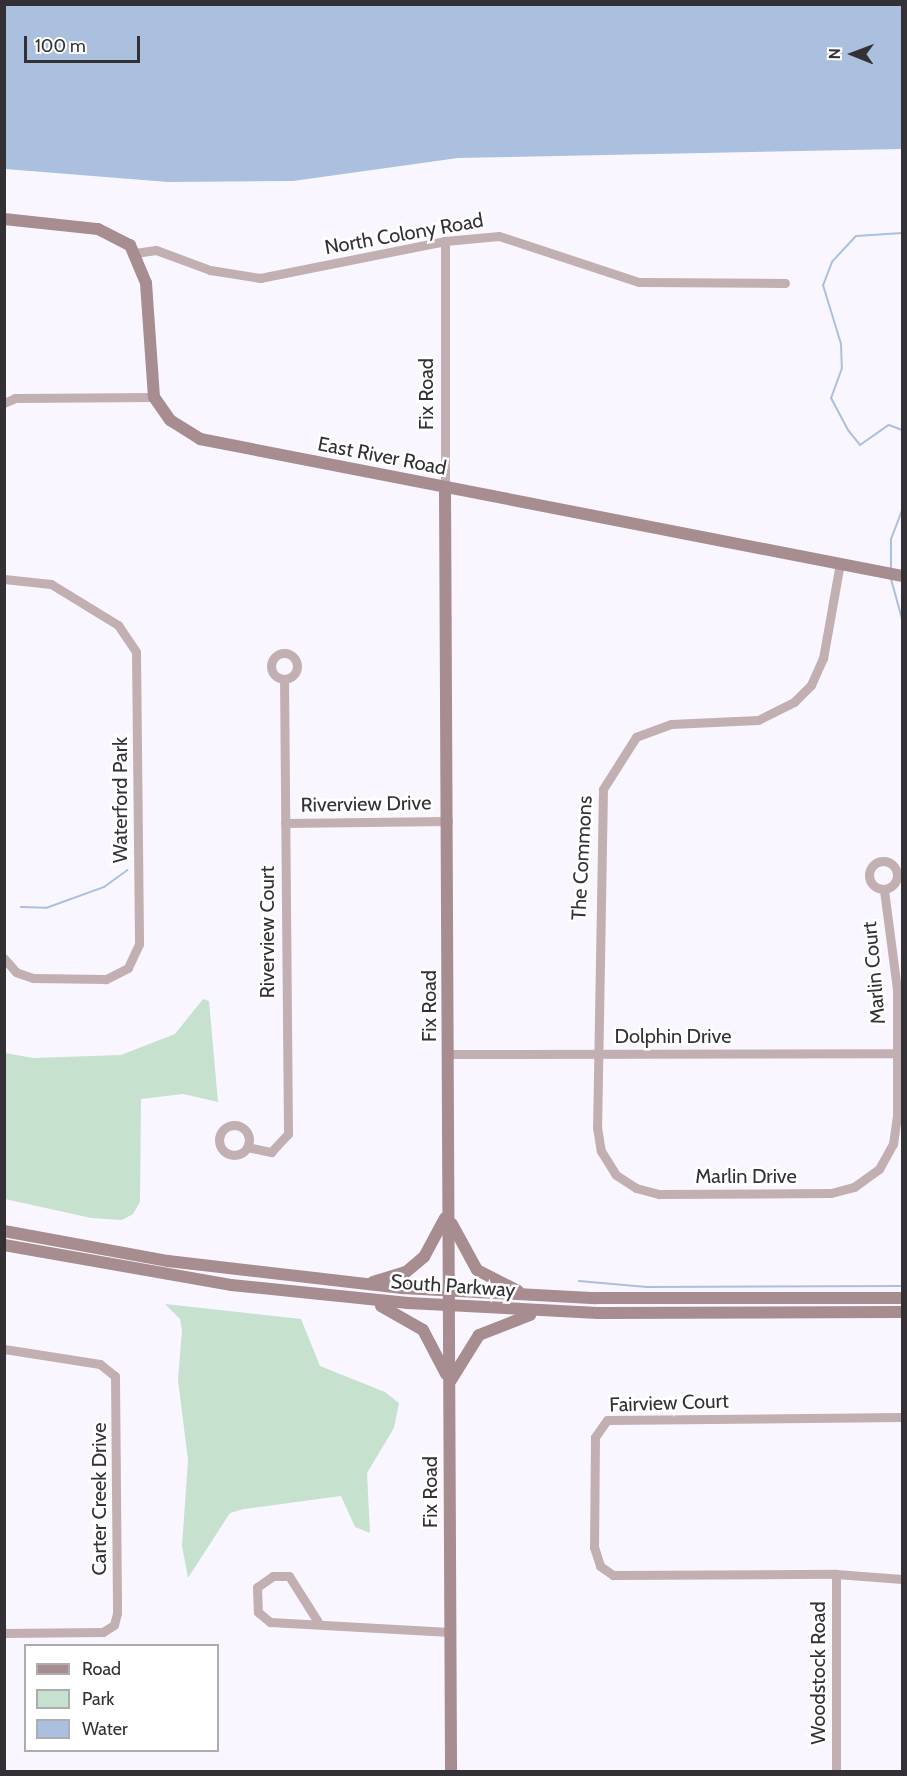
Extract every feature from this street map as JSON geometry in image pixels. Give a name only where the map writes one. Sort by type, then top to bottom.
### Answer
[{"type":"main road","points":[[4,219],[98,229],[124,239],[135,253],[146,283],[154,397]]},
{"type":"main road","name":"East River Road","points":[[154,397],[178,427],[207,442],[900,576]]},
{"type":"main road","name":"Fix Road","points":[[445,488],[451,1772]]},
{"type":"main road","points":[[353,1284],[393,1276],[414,1266],[433,1245],[448,1212]]},
{"type":"main road","points":[[448,1212],[464,1253],[477,1270],[507,1289],[549,1297]]},
{"type":"main road","name":"South Parkway","points":[[4,1231],[168,1261],[353,1284],[449,1292],[549,1297],[903,1298]]},
{"type":"main road","name":"South Parkway","points":[[4,1245],[160,1275],[365,1300],[545,1311],[903,1312]]},
{"type":"main road","points":[[365,1300],[423,1330],[449,1384]]},
{"type":"main road","points":[[449,1384],[484,1331],[545,1311]]},
{"type":"street","name":"North Colony Road","points":[[135,253],[156,250],[210,270],[260,278],[445,241],[514,238],[639,282],[784,283]]},
{"type":"street","name":"Fix Road","points":[[445,241],[445,488]]},
{"type":"street","points":[[4,403],[15,398],[154,397]]},
{"type":"street","name":"The Commons","points":[[597,1054],[603,789],[636,737],[671,724],[758,720],[794,702],[811,684],[823,658],[840,563]]},
{"type":"street","name":"Waterford Park","points":[[4,579],[51,584],[118,625],[136,652],[139,944],[128,968],[106,979],[33,978],[16,972],[4,958]]},
{"type":"street","name":"Riverview Court","points":[[247,1147],[271,1152],[288,1134],[284,679]]},
{"type":"street","name":"Riverview Drive","points":[[285,823],[448,821]]},
{"type":"street","name":"Marlin Court","points":[[884,890],[897,988],[897,1053]]},
{"type":"street","name":"Marlin Drive","points":[[597,1054],[599,1142],[609,1166],[627,1184],[659,1194],[791,1194],[843,1191],[879,1169],[896,1128],[897,1053]]},
{"type":"street","name":"Dolphin Drive","points":[[448,1054],[897,1053]]},
{"type":"street","name":"Carter Creek Drive","points":[[4,1350],[100,1364],[115,1376],[117,1601],[116,1622],[103,1632],[4,1633]]},
{"type":"street","name":"Fairview Court","points":[[903,1417],[613,1419],[598,1427],[594,1547],[608,1574],[836,1574],[903,1579]]},
{"type":"street","name":"Woodstock Road","points":[[836,1574],[836,1772]]},
{"type":"street","points":[[318,1622],[289,1576],[273,1576],[256,1587],[255,1606],[262,1617],[279,1624],[318,1622],[450,1632]]},
{"type":"green space","points":[[203,999],[209,1001],[218,1102],[183,1094],[141,1099],[140,1202],[133,1214],[122,1220],[91,1218],[5,1199],[5,1053],[33,1058],[121,1055],[175,1034]]},
{"type":"green space","points":[[165,1304],[301,1319],[320,1366],[385,1392],[399,1403],[394,1428],[367,1473],[370,1533],[355,1527],[341,1496],[244,1509],[230,1513],[188,1578],[182,1546],[188,1460],[178,1380],[182,1330],[180,1319]]},
{"type":"water","points":[[4,5],[902,5],[902,149],[458,158],[293,181],[168,182],[5,169]]},
{"type":"waterway","points":[[902,233],[856,236],[832,262],[823,285],[841,344],[842,368],[831,398],[848,430],[860,445],[889,425],[902,430]]},
{"type":"waterway","points":[[891,570],[891,539],[902,510]]},
{"type":"waterway","points":[[891,579],[902,619]]},
{"type":"waterway","points":[[21,907],[46,908],[104,887],[127,870]]},
{"type":"waterway","points":[[579,1281],[647,1287],[902,1286]]}]
